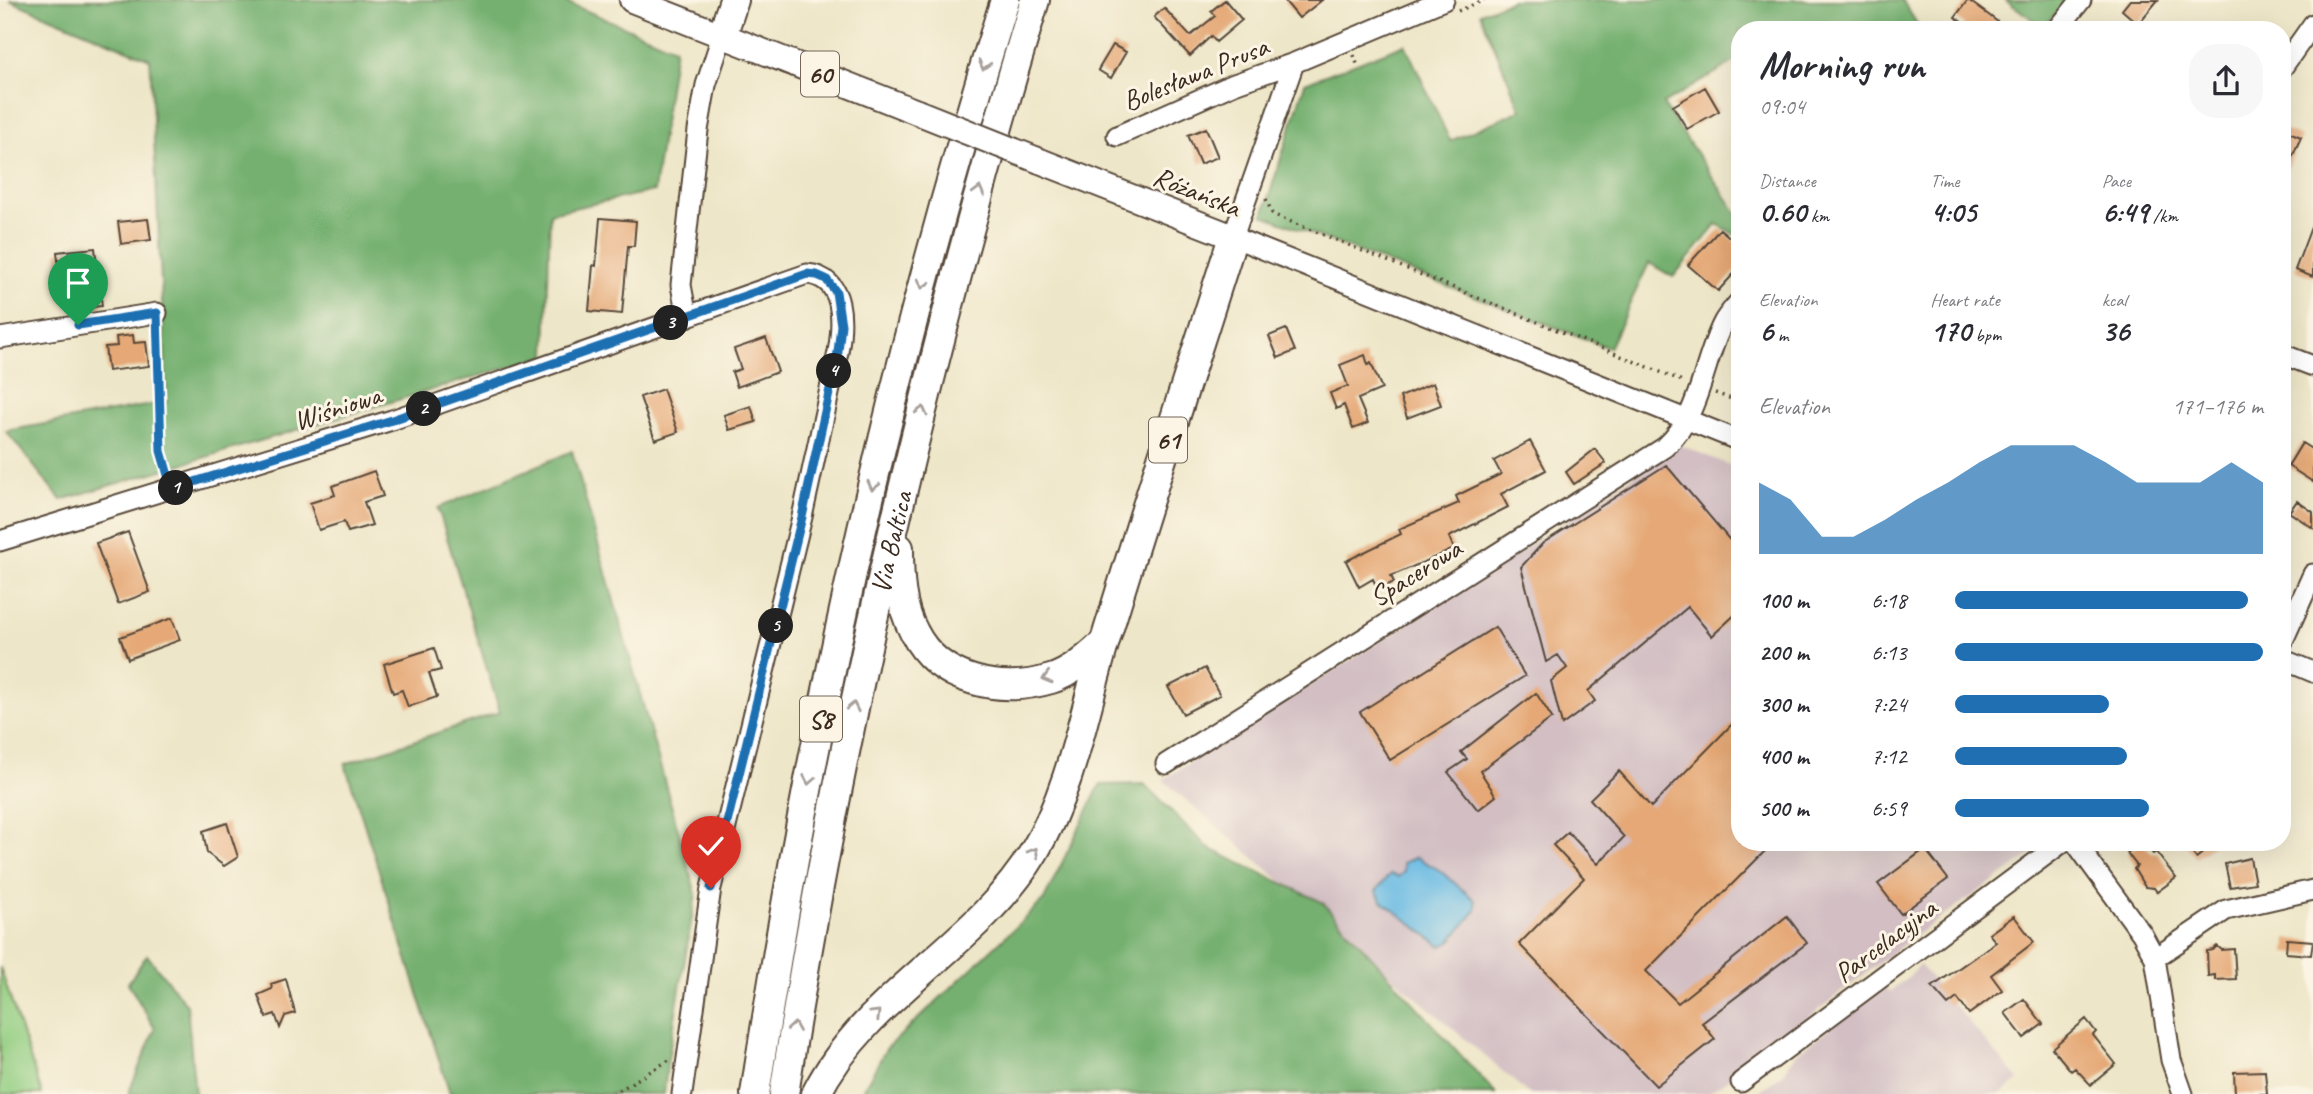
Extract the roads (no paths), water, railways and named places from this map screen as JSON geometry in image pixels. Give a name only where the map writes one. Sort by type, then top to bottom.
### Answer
[{"type":"highway","points":[[722,36],[734,0]]},
{"type":"highway","name":"Via Baltica","points":[[755,1094],[803,809],[862,532],[922,289],[1004,0]]},
{"type":"highway","name":"Via Baltica","points":[[784,1094],[834,804],[899,501],[950,295],[1035,0]]},
{"type":"highway","name":"61","points":[[1104,643],[1233,237]]},
{"type":"highway","points":[[899,501],[899,579],[902,600],[923,647],[944,666],[978,683],[1024,684],[1052,679],[1087,660],[1104,643]]},
{"type":"highway","points":[[816,1094],[828,1073],[866,1023],[975,926],[1020,875],[1048,826],[1066,779],[1104,643]]},
{"type":"main road","name":"Różańska","points":[[632,0],[1233,237]]},
{"type":"street","name":"Bolesława Prusa","points":[[1117,136],[1234,84],[1294,63],[1444,0]]},
{"type":"street","points":[[2064,21],[2081,0]]},
{"type":"street","points":[[2291,55],[2313,24]]},
{"type":"street","points":[[687,317],[681,285],[698,130],[706,85],[722,36]]},
{"type":"street","name":"Bolesława Prusa","points":[[1233,237],[1294,63]]},
{"type":"street","name":"Różańska","points":[[1233,237],[1731,438]]},
{"type":"street","name":"Wiśniowa","points":[[0,541],[392,420],[807,274],[826,279],[836,292],[841,325],[838,352],[799,530],[711,888],[682,1094]]},
{"type":"street","name":"Spacerowa","points":[[1166,764],[1665,447],[1686,420],[1701,388],[1723,322],[1731,312]]},
{"type":"street","points":[[0,338],[157,313]]},
{"type":"street","points":[[2291,357],[2313,366]]},
{"type":"street","points":[[2291,623],[2313,574]]},
{"type":"street","points":[[2291,663],[2313,672]]},
{"type":"street","name":"Parcelacyjna","points":[[1741,1082],[2051,851]]},
{"type":"street","points":[[2082,851],[2142,934],[2155,958],[2172,1060],[2183,1094]]},
{"type":"street","points":[[2155,958],[2226,910],[2313,890]]},
{"type":"water","points":[[1416,857],[1439,870],[1475,900],[1476,910],[1449,943],[1441,946],[1382,901],[1376,891],[1390,874],[1398,877],[1404,872],[1403,863]]}]
